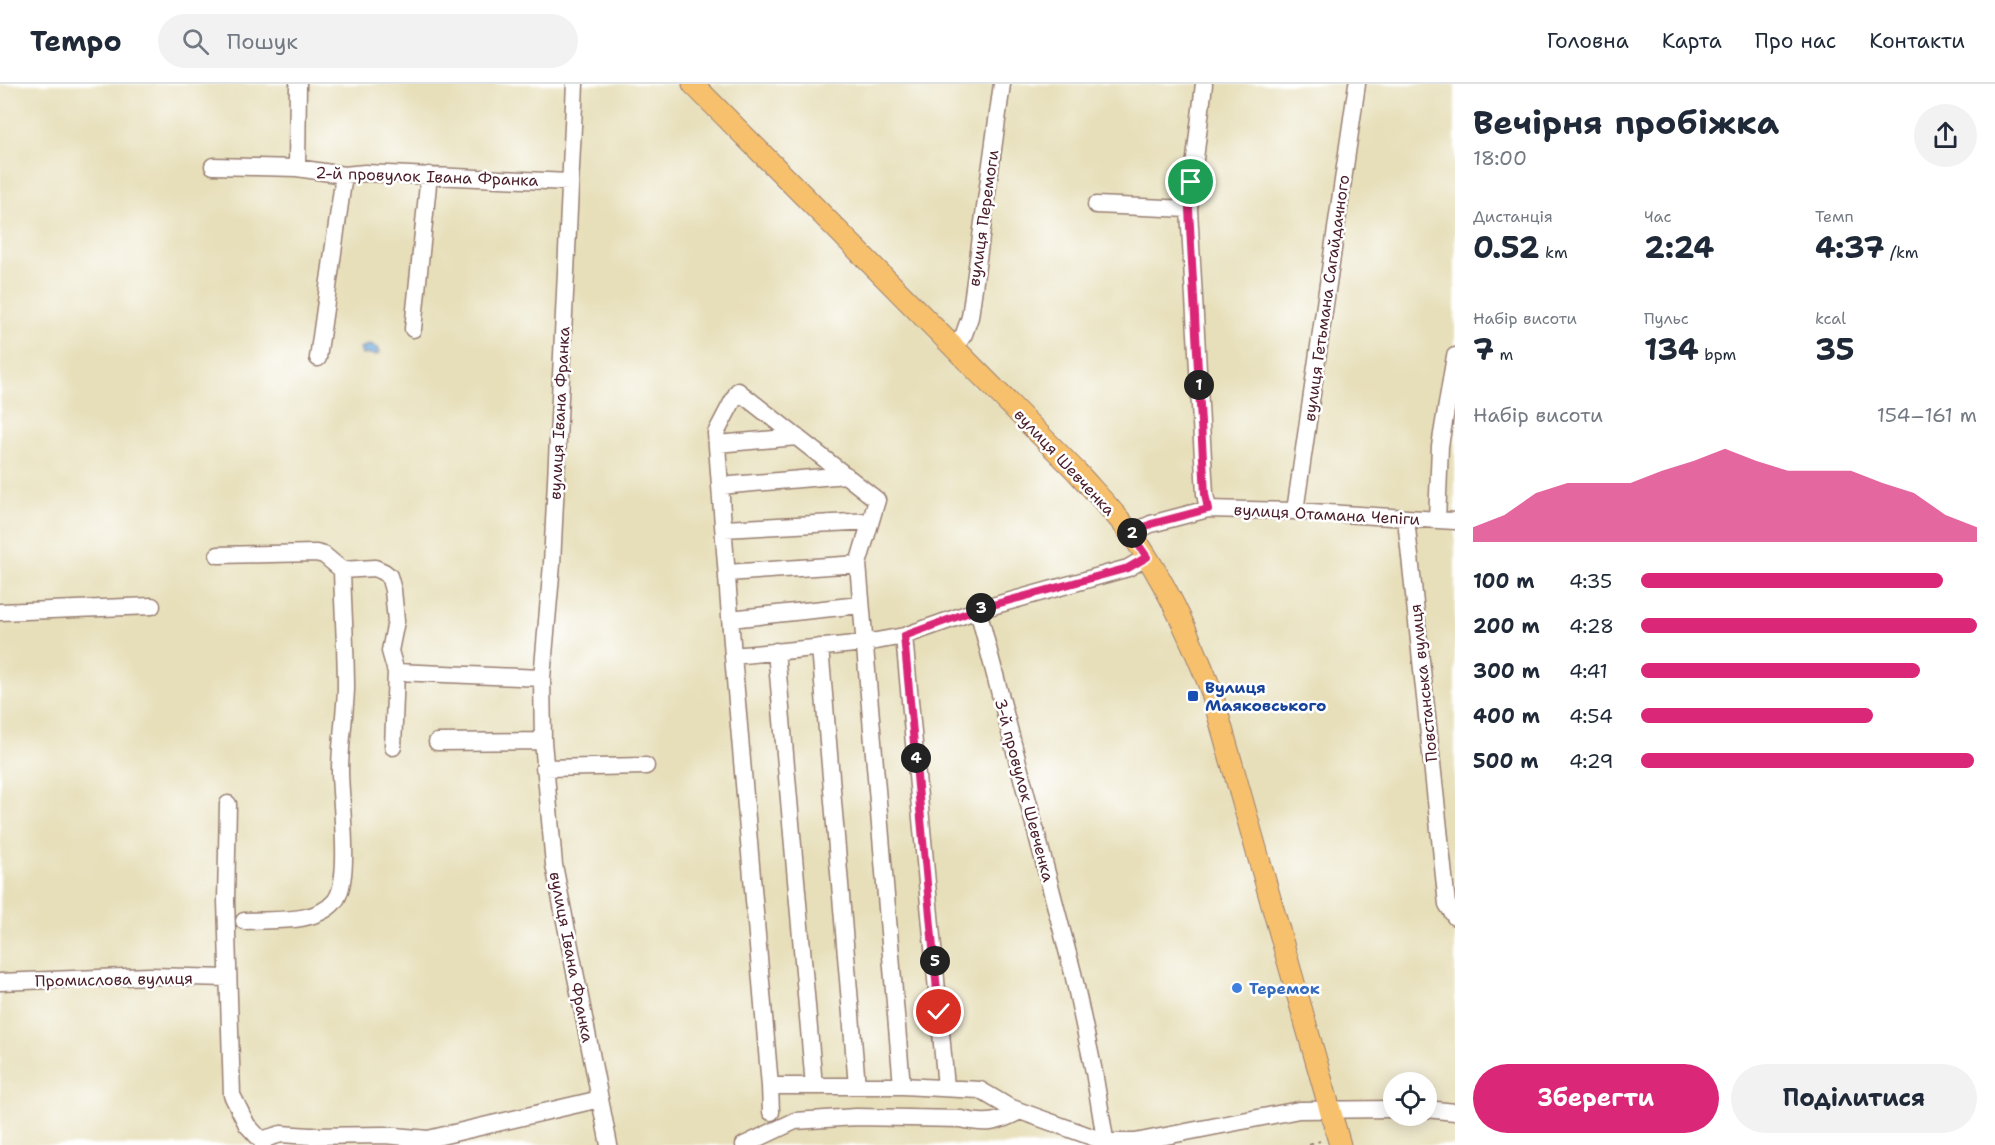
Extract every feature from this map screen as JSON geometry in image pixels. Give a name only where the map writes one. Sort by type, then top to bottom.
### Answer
[{"type":"main road","name":"вулиця Шевченка","points":[[693,84],[1077,472],[1131,534],[1147,557],[1187,630],[1211,690],[1330,1109],[1333,1142]]},
{"type":"street","points":[[297,168],[298,84]]},
{"type":"street","name":"вулиця Івана Франка","points":[[575,84],[552,564],[542,678],[543,741],[554,866],[609,1145]]},
{"type":"street","name":"вулиця Перемоги","points":[[955,348],[964,334],[970,317],[1002,84]]},
{"type":"street","points":[[1204,84],[1189,209],[1205,494],[1208,509]]},
{"type":"street","name":"вулиця Гетьмана Сагайдачного","points":[[1295,511],[1357,84]]},
{"type":"street","name":"2-й провулок Івана Франка","points":[[213,165],[297,168],[344,175],[365,172],[569,182]]},
{"type":"street","points":[[318,358],[344,175]]},
{"type":"street","points":[[413,329],[429,176]]},
{"type":"street","points":[[1096,205],[1189,209]]},
{"type":"street","points":[[1437,520],[1440,446],[1455,356]]},
{"type":"street","points":[[771,1112],[716,433],[738,391],[877,500],[858,564],[902,1086]]},
{"type":"street","points":[[717,444],[796,437]]},
{"type":"street","points":[[720,486],[846,476]]},
{"type":"street","name":"вулиця Отамана Чепіги","points":[[1131,534],[1151,524],[1208,509],[1295,511],[1455,521]]},
{"type":"street","name":"Повстанська вулиця","points":[[1406,519],[1446,895],[1455,917]]},
{"type":"street","points":[[724,529],[870,521]]},
{"type":"street","points":[[218,555],[316,554],[324,555],[342,570],[375,568],[389,576],[393,590],[396,621],[390,651],[396,672],[393,747]]},
{"type":"street","points":[[733,656],[865,643],[904,636],[978,609],[1128,568],[1147,557]]},
{"type":"street","points":[[727,573],[858,564]]},
{"type":"street","points":[[244,921],[307,917],[330,906],[337,899],[341,888],[344,853],[340,751],[346,687],[342,570]]},
{"type":"street","points":[[730,619],[860,604]]},
{"type":"street","points":[[0,612],[152,606]]},
{"type":"street","name":"3-й провулок Шевченка","points":[[978,609],[1073,973],[1106,1143]]},
{"type":"street","points":[[904,636],[946,1087]]},
{"type":"street","points":[[820,647],[857,1086]]},
{"type":"street","points":[[776,651],[814,1086]]},
{"type":"street","points":[[396,672],[542,678]]},
{"type":"street","points":[[437,742],[543,741]]},
{"type":"street","points":[[544,768],[646,766]]},
{"type":"street","points":[[228,804],[226,901],[232,1095],[247,1125],[262,1142],[281,1134],[384,1135],[428,1142],[600,1099]]},
{"type":"street","name":"Промислова вулиця","points":[[0,982],[149,976],[228,978]]},
{"type":"street","points":[[770,1086],[902,1086],[980,1090],[1007,1106],[1106,1143],[1135,1142],[1299,1110],[1383,1109]]},
{"type":"street","points":[[1437,1110],[1455,1112]]},
{"type":"street","points":[[744,1145],[795,1121],[856,1117],[961,1119],[976,1123],[1001,1121],[1020,1111]]},
{"type":"path","points":[[1309,1145],[1333,1142]]},
{"type":"water","points":[[370,345],[377,348],[379,353],[362,355],[360,348]]},
{"type":"place","name":"Вулиця Маяковського","points":[[1193,696]]},
{"type":"place","name":"Теремок","points":[[1237,988]]},
{"type":"route","points":[[939,1012],[904,636],[978,609],[1128,568],[1147,557],[1131,534],[1151,524],[1208,509],[1205,494],[1189,209],[1191,182]]}]
